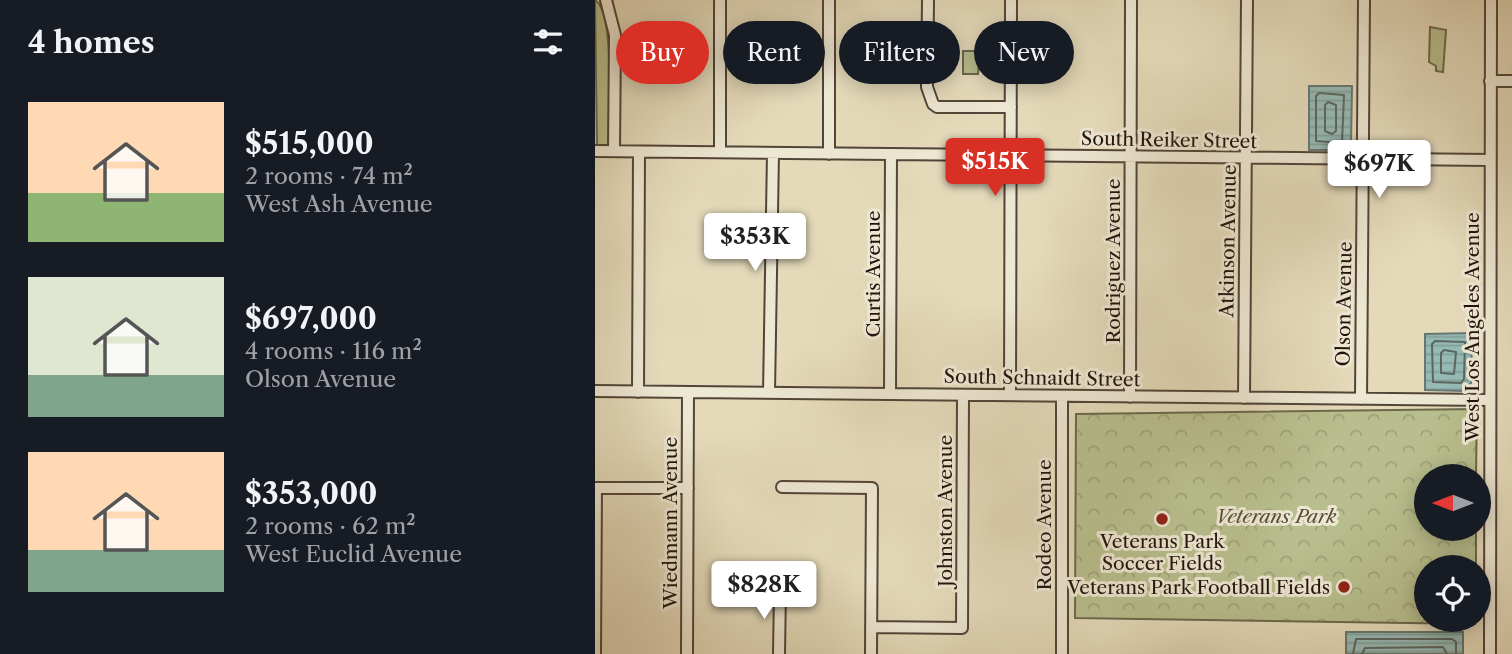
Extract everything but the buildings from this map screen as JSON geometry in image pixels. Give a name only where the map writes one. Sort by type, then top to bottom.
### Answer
[{"type":"street","points":[[606,0],[615,35],[614,151]]},
{"type":"street","points":[[720,0],[720,152]]},
{"type":"street","points":[[829,0],[829,153]]},
{"type":"street","points":[[928,0],[927,87],[933,104],[937,107],[1011,107]]},
{"type":"street","points":[[1010,395],[1011,0]]},
{"type":"street","name":"Rodriguez Avenue","points":[[1130,397],[1131,0]]},
{"type":"street","name":"Atkinson Avenue","points":[[1244,398],[1247,0]]},
{"type":"street","name":"Olson Avenue","points":[[1361,399],[1364,0]]},
{"type":"street","name":"West Los Angeles Avenue","points":[[1490,654],[1491,0]]},
{"type":"street","points":[[1490,81],[1512,81]]},
{"type":"street","name":"South Reiker Street","points":[[595,151],[1490,160]]},
{"type":"street","points":[[638,392],[639,152]]},
{"type":"street","points":[[769,393],[773,153]]},
{"type":"street","name":"Curtis Avenue","points":[[890,394],[891,154]]},
{"type":"street","name":"South Schnaidt Street","points":[[595,391],[1489,400]]},
{"type":"street","name":"Wiedmann Avenue","points":[[687,654],[688,392]]},
{"type":"street","name":"Johnston Avenue","points":[[871,627],[963,628],[963,395]]},
{"type":"street","name":"Rodeo Avenue","points":[[1062,396],[1062,654]]},
{"type":"street","points":[[782,487],[872,488],[871,654]]},
{"type":"street","points":[[595,654],[596,488],[688,488]]},
{"type":"street","points":[[779,589],[779,654]]},
{"type":"green space","points":[[595,0],[602,9],[608,44],[608,145],[597,145]]},
{"type":"green space","points":[[1430,27],[1446,30],[1443,72],[1436,71],[1436,66],[1429,62]]},
{"type":"green space","points":[[963,51],[974,51],[974,74],[963,74]]},
{"type":"green space","name":"Veterans Park","points":[[1477,409],[1476,464],[1414,464],[1414,541],[1476,541],[1476,555],[1414,555],[1414,623],[1075,618],[1076,414]]},
{"type":"water","points":[[1309,86],[1352,86],[1351,144],[1345,150],[1309,150]]},
{"type":"water","points":[[1472,333],[1471,383],[1464,391],[1425,390],[1425,334]]},
{"type":"water","points":[[1346,632],[1463,632],[1463,654],[1346,654]]},
{"type":"place","name":"Veterans Park Soccer Fields","points":[[1162,519]]},
{"type":"place","name":"Veterans Park Football Fields","points":[[1344,587]]}]
